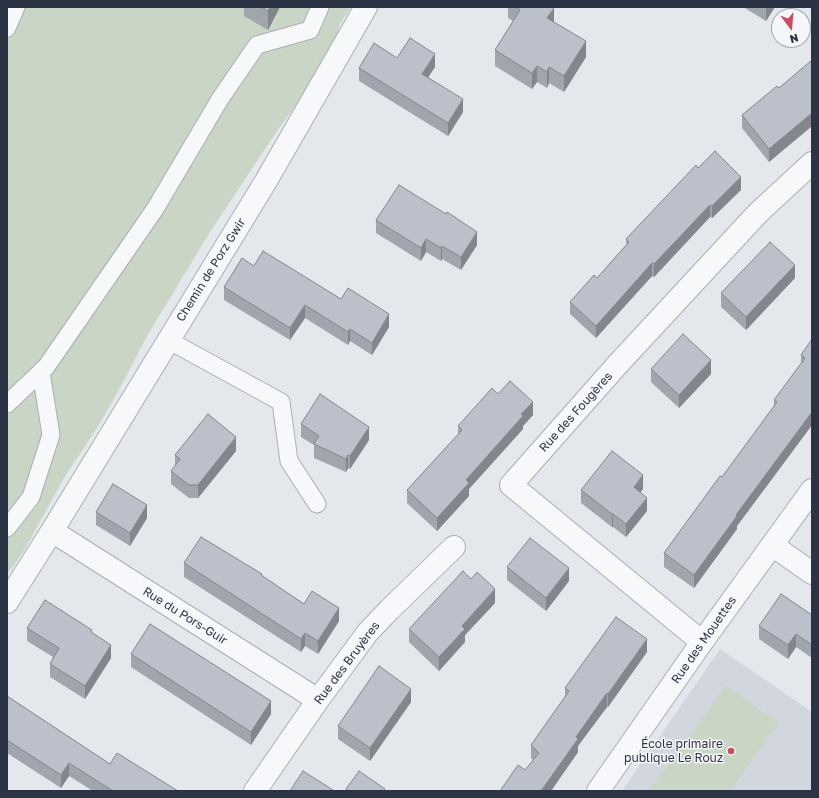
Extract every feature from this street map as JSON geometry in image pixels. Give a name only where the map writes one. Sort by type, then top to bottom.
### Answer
[{"type":"street","name":"Chemin de Porz Gwir","points":[[7,602],[266,181],[366,7]]},
{"type":"street","name":"Rue des Fougères","points":[[702,642],[511,485],[618,364],[758,213],[812,163]]},
{"type":"street","name":"Rue des Mouettes","points":[[598,791],[702,642],[812,490]]},
{"type":"street","name":"Rue du Pors-Guir","points":[[52,531],[318,700]]},
{"type":"street","points":[[772,544],[812,573]]},
{"type":"street","name":"Rue des Bruyères","points":[[255,791],[318,700],[368,632],[454,547]]},
{"type":"lane","points":[[7,28],[16,7]]},
{"type":"lane","points":[[7,404],[46,367],[155,209],[220,99],[257,45],[310,30],[320,7]]},
{"type":"lane","points":[[168,340],[281,402],[289,460],[317,504]]},
{"type":"lane","points":[[7,528],[31,496],[51,435],[41,372]]},
{"type":"shaded area","name":"École primaire publique Le Rouz","points":[[720,649],[812,712],[812,791],[622,791]]},
{"type":"green space","points":[[7,7],[351,7],[340,24],[331,56],[275,134],[210,232],[147,336],[99,425],[64,478],[26,547],[7,573]]},
{"type":"green space","points":[[726,685],[779,723],[730,791],[651,791],[650,790]]},
{"type":"building","points":[[261,7],[270,7],[268,11]]},
{"type":"building","points":[[516,7],[553,7],[554,8],[547,18],[586,41],[564,76],[549,67],[547,72],[537,66],[532,73],[495,50],[520,10]]},
{"type":"building","points":[[410,38],[435,54],[422,74],[463,99],[448,123],[359,68],[374,43],[397,58]]},
{"type":"building","points":[[812,60],[812,113],[769,149],[742,115],[777,86],[779,88]]},
{"type":"building","points":[[715,151],[741,177],[712,206],[710,205],[654,264],[652,263],[596,326],[570,302],[594,275],[597,278],[629,242],[626,239],[696,165],[698,168]]},
{"type":"building","points":[[399,185],[446,214],[447,212],[477,232],[461,257],[426,239],[421,248],[376,220]]},
{"type":"building","points":[[770,242],[795,265],[746,317],[721,293]]},
{"type":"building","points":[[263,251],[341,299],[348,288],[389,314],[372,343],[350,329],[348,332],[305,305],[290,328],[224,287],[242,258],[254,266]]},
{"type":"building","points":[[683,334],[711,360],[679,395],[651,369]]},
{"type":"building","points":[[812,339],[812,412],[694,575],[664,553],[720,476],[722,477],[777,402],[774,400],[805,358],[801,355]]},
{"type":"building","points":[[510,381],[533,402],[521,414],[523,416],[466,480],[469,483],[437,518],[407,490],[462,430],[458,426],[492,388],[498,394]]},
{"type":"building","points":[[320,394],[369,427],[350,456],[348,455],[346,459],[314,444],[319,436],[301,424]]},
{"type":"building","points":[[208,414],[236,437],[198,485],[189,485],[171,471],[180,459],[175,455]]},
{"type":"building","points":[[612,451],[643,475],[634,487],[647,498],[626,524],[581,490]]},
{"type":"building","points":[[113,484],[147,505],[130,533],[96,512]]},
{"type":"building","points":[[201,537],[262,574],[261,575],[304,604],[312,591],[339,608],[318,641],[305,633],[301,639],[184,563]]},
{"type":"building","points":[[530,538],[569,568],[546,598],[507,567]]},
{"type":"building","points":[[463,571],[471,579],[477,572],[495,589],[462,626],[465,629],[439,657],[409,629]]},
{"type":"building","points":[[781,594],[812,615],[812,645],[796,634],[788,645],[759,626]]},
{"type":"building","points":[[45,600],[92,630],[91,632],[111,645],[85,686],[50,664],[59,648],[27,628]]},
{"type":"building","points":[[616,617],[647,639],[576,737],[578,739],[541,791],[500,791],[518,765],[525,770],[539,753],[531,745],[569,691],[565,688]]},
{"type":"building","points":[[150,624],[271,701],[251,732],[131,654]]},
{"type":"building","points":[[379,666],[411,689],[370,748],[338,726]]},
{"type":"building","points":[[7,696],[110,764],[117,753],[178,791],[113,791],[69,763],[61,775],[7,740]]},
{"type":"building","points":[[303,771],[333,790],[333,791],[290,791]]},
{"type":"building","points":[[359,771],[385,789],[384,791],[349,791],[346,789]]},
{"type":"place","name":"École primaire publique Le Rouz","points":[[731,751]]}]
